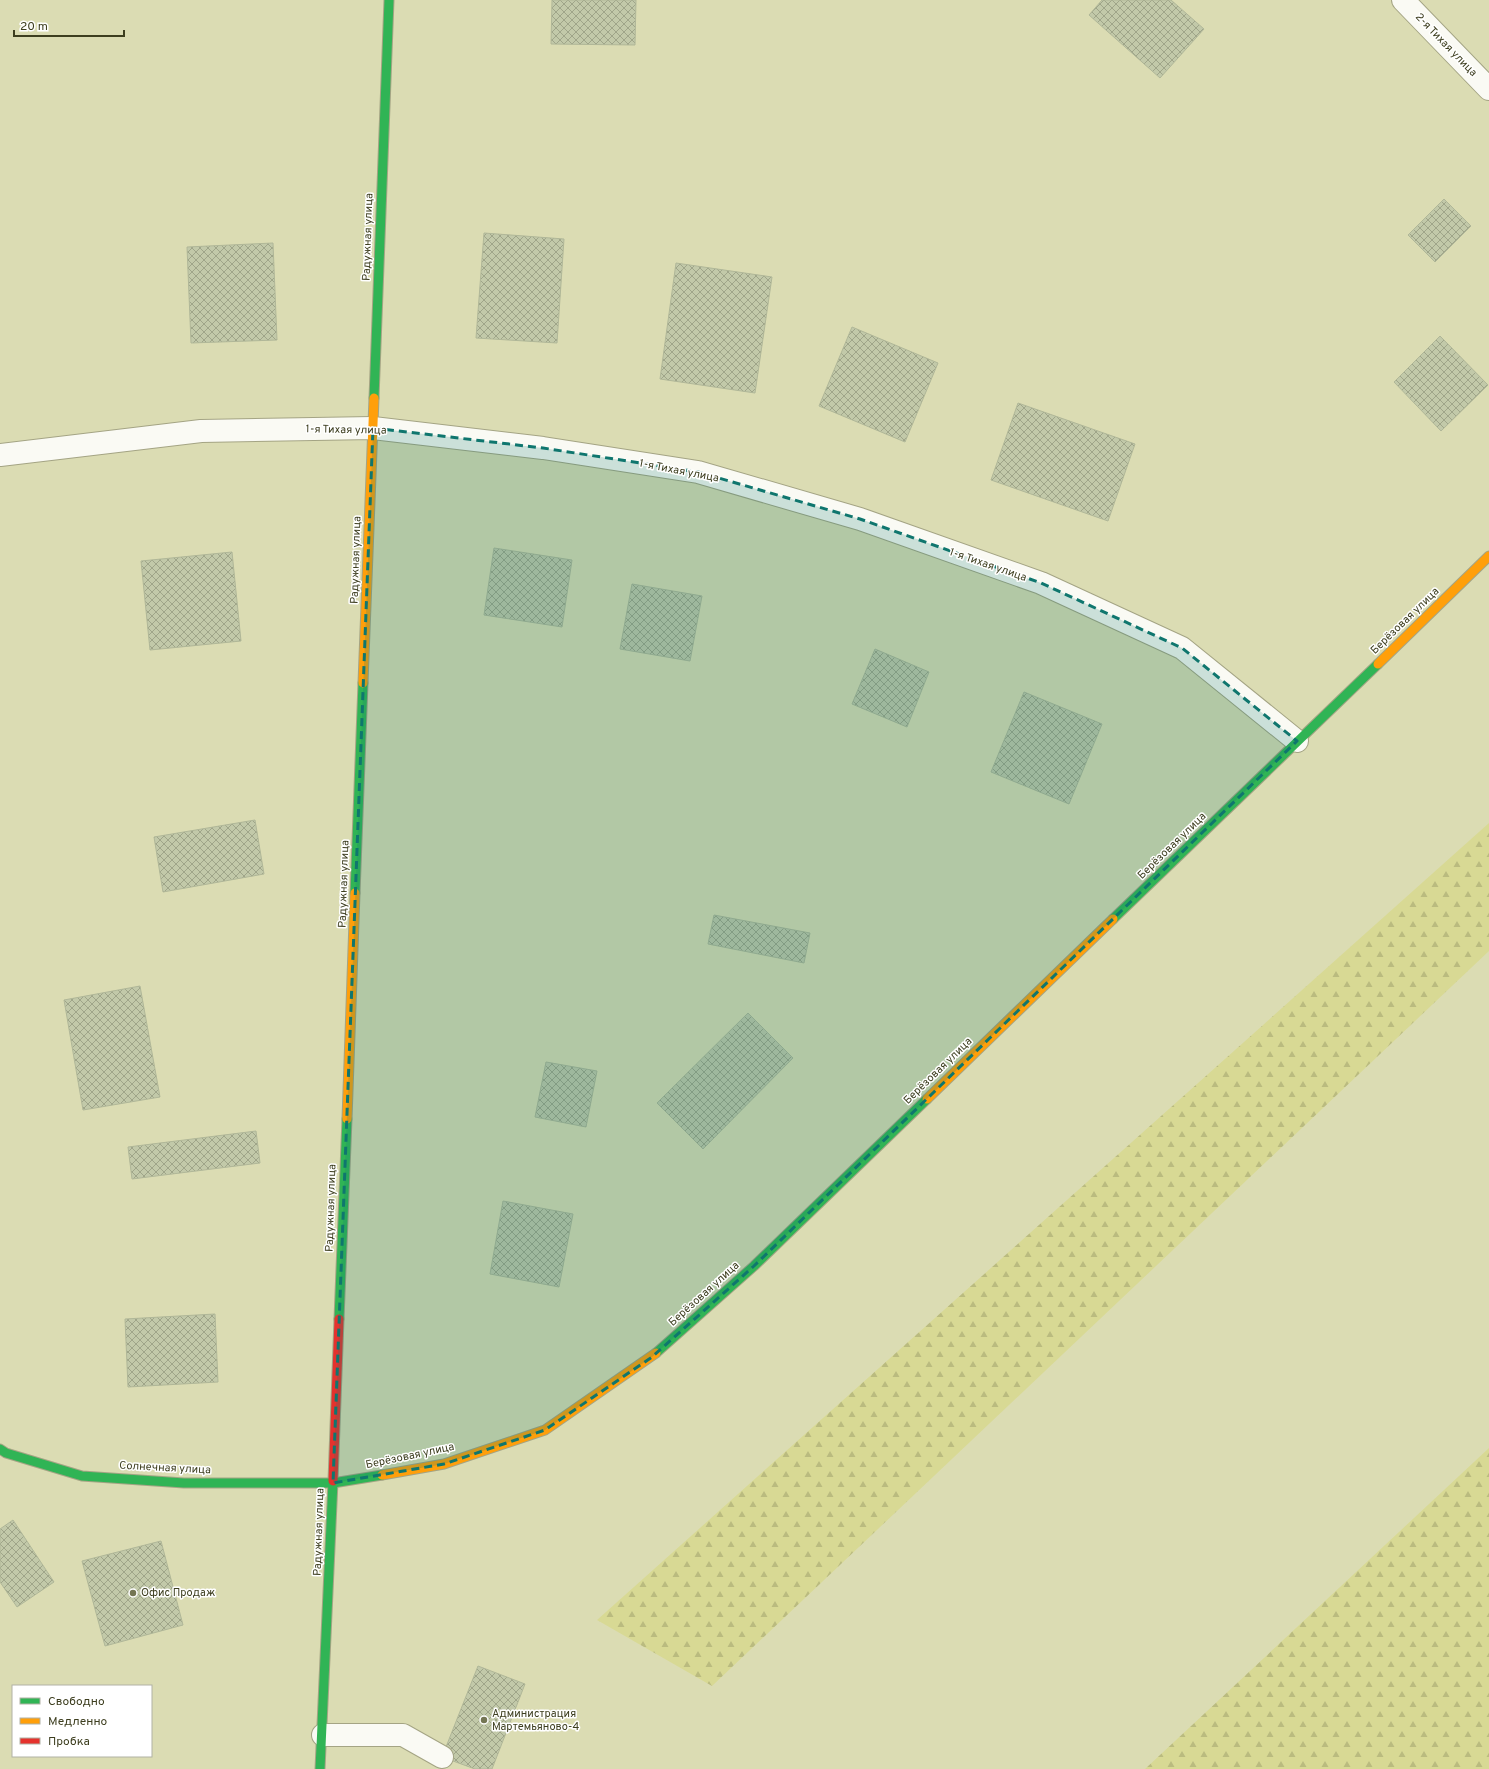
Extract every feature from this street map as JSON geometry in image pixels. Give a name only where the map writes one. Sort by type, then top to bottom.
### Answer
[{"type":"street","name":"Радужная улица","points":[[320,1769],[333,1483],[389,0]]},
{"type":"street","name":"2-я Тихая улица","points":[[1403,0],[1489,90]]},
{"type":"street","name":"1-я Тихая улица","points":[[0,455],[201,431],[373,428],[543,448],[698,472],[860,519],[1041,583],[1182,648],[1297,742]]},
{"type":"street","name":"Берёзовая улица","points":[[333,1483],[444,1464],[545,1430],[652,1357],[760,1260],[1489,556]]},
{"type":"street","name":"Солнечная улица","points":[[0,1449],[6,1453],[82,1476],[184,1483],[333,1483]]},
{"type":"street","points":[[322,1735],[402,1735],[442,1757]]},
{"type":"highlighted area","points":[[373,428],[543,448],[698,472],[860,519],[1041,583],[1182,648],[1297,741],[754,1266],[652,1357],[545,1430],[444,1464],[333,1483]]},
{"type":"green space","points":[[1489,823],[1489,951],[712,1686],[597,1620]]},
{"type":"green space","points":[[1489,1448],[1489,1769],[1145,1769]]},
{"type":"building","points":[[552,0],[636,0],[635,45],[551,44]]},
{"type":"building","points":[[1102,0],[1171,0],[1204,29],[1160,78],[1089,15]]},
{"type":"building","points":[[1444,199],[1471,226],[1435,262],[1408,235]]},
{"type":"building","points":[[484,233],[564,239],[557,343],[476,338]]},
{"type":"building","points":[[273,243],[277,340],[191,343],[187,247]]},
{"type":"building","points":[[676,263],[772,277],[755,393],[660,379]]},
{"type":"building","points":[[852,327],[938,363],[905,442],[819,406]]},
{"type":"building","points":[[1440,336],[1488,385],[1441,431],[1394,382]]},
{"type":"building","points":[[1018,403],[1135,444],[1108,521],[991,480]]},
{"type":"building","points":[[494,548],[572,560],[562,627],[484,615]]},
{"type":"building","points":[[232,552],[241,641],[150,650],[141,561]]},
{"type":"building","points":[[632,584],[702,596],[690,661],[620,649]]},
{"type":"building","points":[[875,649],[929,672],[907,727],[852,704]]},
{"type":"building","points":[[1024,692],[1102,724],[1069,804],[991,772]]},
{"type":"building","points":[[255,820],[264,874],[163,892],[154,837]]},
{"type":"building","points":[[714,915],[810,933],[804,963],[708,944]]},
{"type":"building","points":[[140,986],[160,1097],[83,1110],[64,1000]]},
{"type":"building","points":[[748,1013],[793,1058],[703,1149],[657,1103]]},
{"type":"building","points":[[546,1062],[597,1071],[586,1127],[535,1117]]},
{"type":"building","points":[[256,1131],[260,1163],[132,1179],[128,1147]]},
{"type":"building","points":[[503,1201],[573,1214],[559,1287],[490,1274]]},
{"type":"building","points":[[215,1314],[218,1382],[128,1387],[125,1319]]},
{"type":"building","points":[[13,1520],[54,1582],[17,1607],[0,1582],[0,1529]]},
{"type":"building","name":"Офис Продаж","points":[[161,1541],[183,1625],[105,1646],[82,1561]]},
{"type":"building","name":"Администрация Мартемьяново-4","points":[[478,1666],[525,1684],[492,1769],[475,1769],[442,1757]]},
{"type":"traffic: fast","points":[[374,398],[389,0]]},
{"type":"traffic: fast","points":[[1113,919],[1378,664]]},
{"type":"traffic: fast","points":[[355,893],[363,683]]},
{"type":"traffic: fast","points":[[656,1353],[754,1266],[927,1099]]},
{"type":"traffic: fast","points":[[339,1319],[347,1119]]},
{"type":"traffic: fast","points":[[0,1449],[6,1453],[82,1476],[184,1483],[333,1483],[382,1475]]},
{"type":"traffic: fast","points":[[320,1769],[333,1481]]},
{"type":"traffic: slow","points":[[363,683],[374,398]]},
{"type":"traffic: slow","points":[[1378,664],[1489,556]]},
{"type":"traffic: slow","points":[[347,1119],[355,893]]},
{"type":"traffic: slow","points":[[927,1099],[1113,919]]},
{"type":"traffic: slow","points":[[382,1475],[444,1464],[545,1430],[656,1353]]},
{"type":"traffic: jam","points":[[333,1481],[339,1319]]},
{"type":"place","name":"Офис Продаж","points":[[133,1593]]},
{"type":"place","name":"Администрация Мартемьяново-4","points":[[484,1720]]}]
